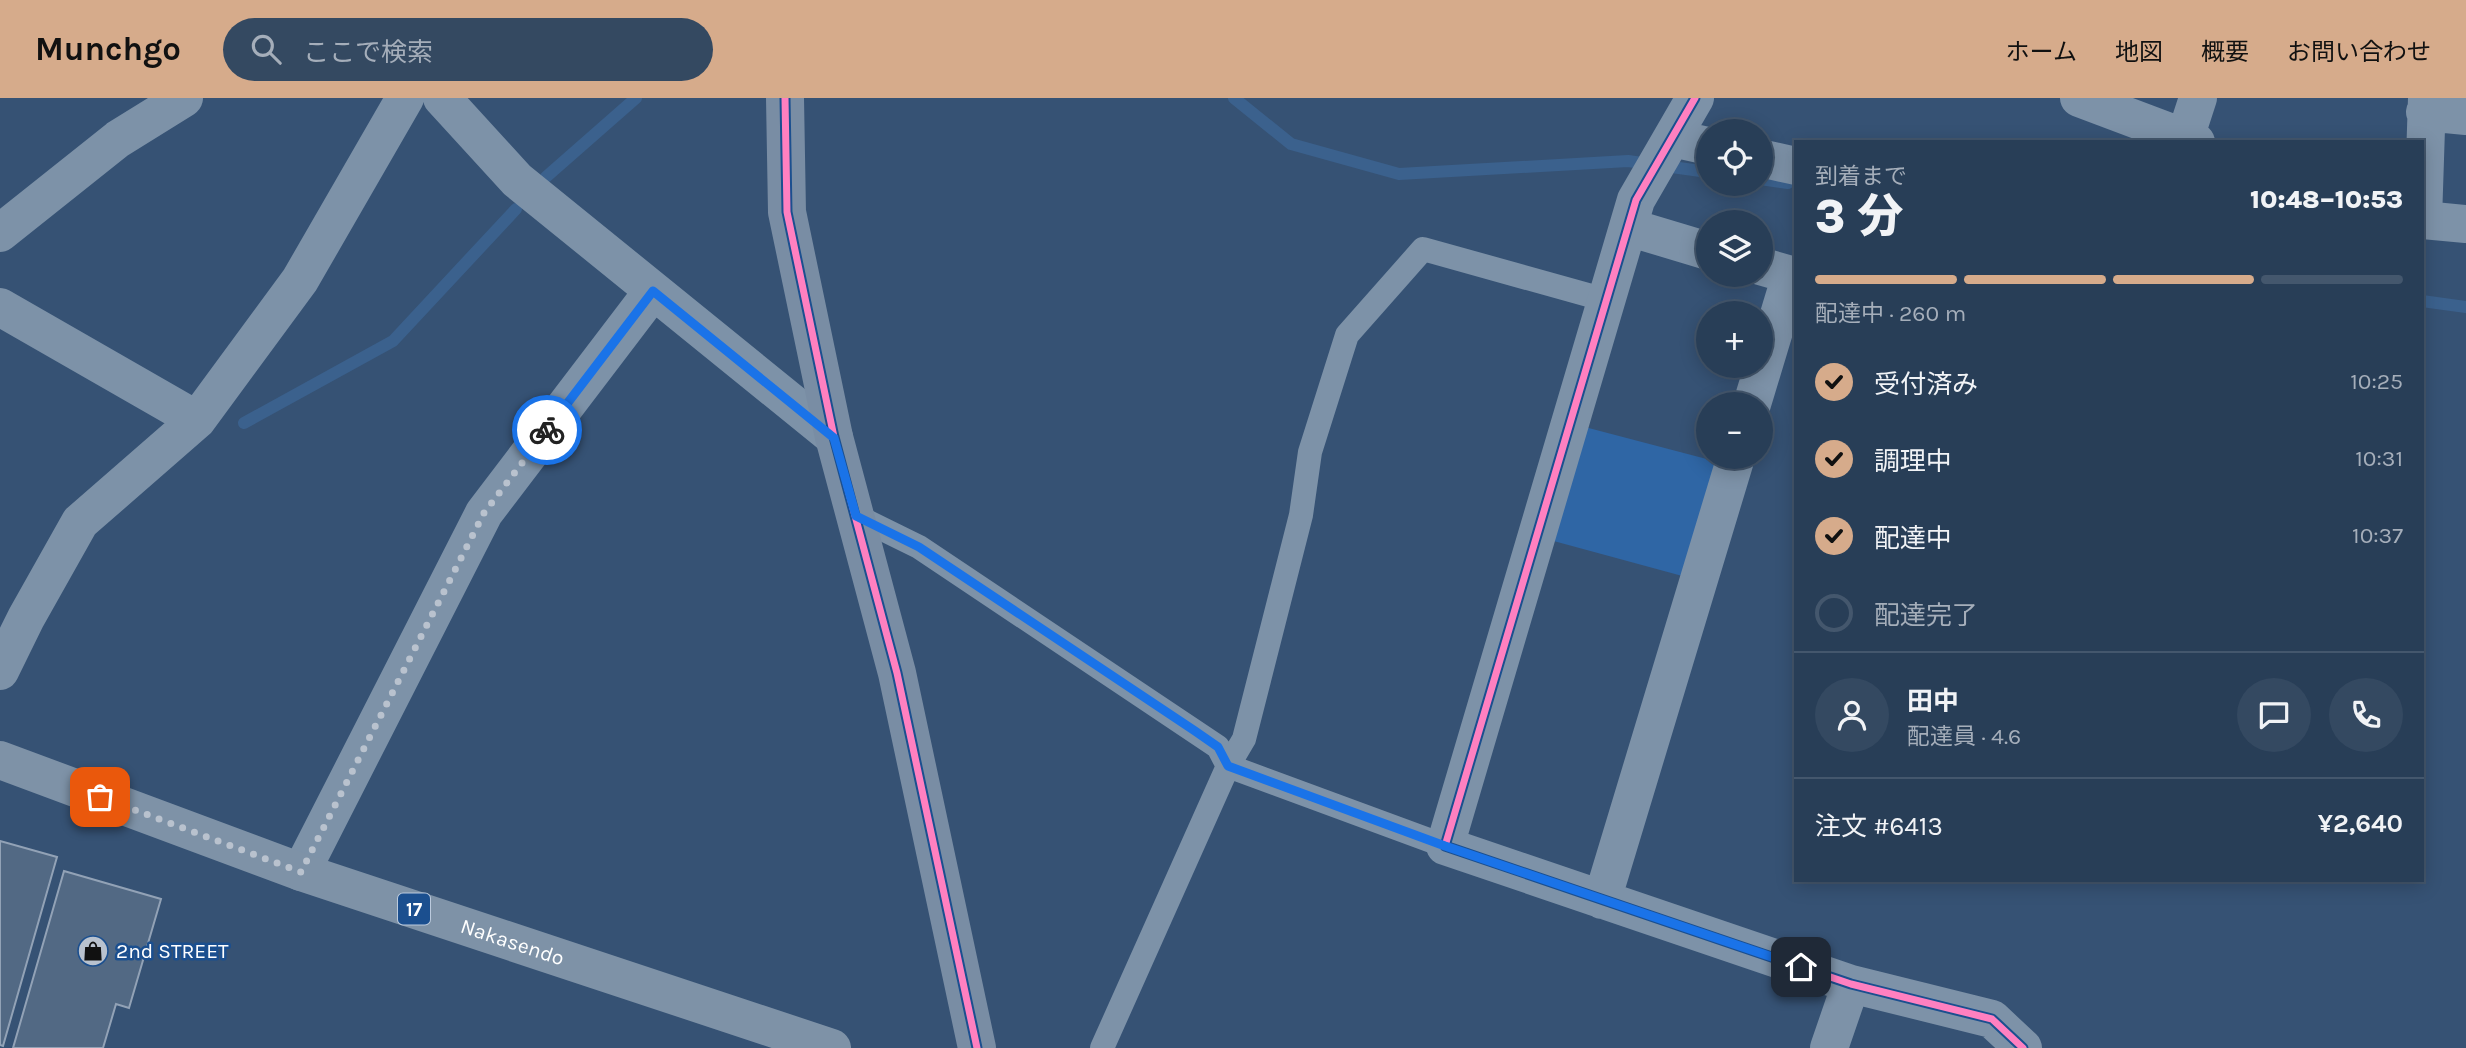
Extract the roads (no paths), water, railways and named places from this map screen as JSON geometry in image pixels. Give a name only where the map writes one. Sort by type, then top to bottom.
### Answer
[{"type":"highway","name":"Nakasendo","points":[[0,760],[301,872],[832,1048]]},
{"type":"street","points":[[0,233],[118,139],[184,98]]},
{"type":"street","points":[[0,671],[26,618],[80,522],[197,420],[300,280],[405,98]]},
{"type":"street","points":[[442,98],[517,180],[834,438]]},
{"type":"street","points":[[785,98],[787,212],[834,438],[897,673],[977,1048]]},
{"type":"street","points":[[1695,98],[1636,200],[1445,846],[1851,984],[1992,1019],[2023,1048]]},
{"type":"street","points":[[2079,98],[2190,140],[2198,98]]},
{"type":"street","points":[[2424,182],[2426,105],[2466,116]]},
{"type":"street","points":[[1660,158],[1696,149]]},
{"type":"street","points":[[1773,161],[1794,166]]},
{"type":"street","points":[[2424,220],[2466,224]]},
{"type":"street","points":[[1628,227],[1696,247]]},
{"type":"street","points":[[1756,392],[1791,275],[1773,270]]},
{"type":"street","points":[[301,872],[484,513],[653,291]]},
{"type":"street","points":[[0,307],[197,420]]},
{"type":"street","points":[[1602,900],[1732,469]]},
{"type":"street","points":[[1829,1048],[1851,984]]},
{"type":"lane","points":[[1102,1048],[1228,766],[1244,739],[1301,515],[1310,452],[1347,335],[1423,249],[1606,300]]},
{"type":"lane","points":[[856,516],[919,547],[1207,739],[1218,747],[1228,766],[1445,846]]},
{"type":"waterway","points":[[546,177],[636,98]]},
{"type":"waterway","points":[[1234,98],[1291,144],[1399,174],[1628,161],[1696,170]]},
{"type":"waterway","points":[[1773,181],[1788,183]]},
{"type":"waterway","points":[[244,423],[393,341],[516,209]]},
{"type":"waterway","points":[[2424,301],[2466,307]]},
{"type":"place","name":"2nd STREET","points":[[93,951]]}]
